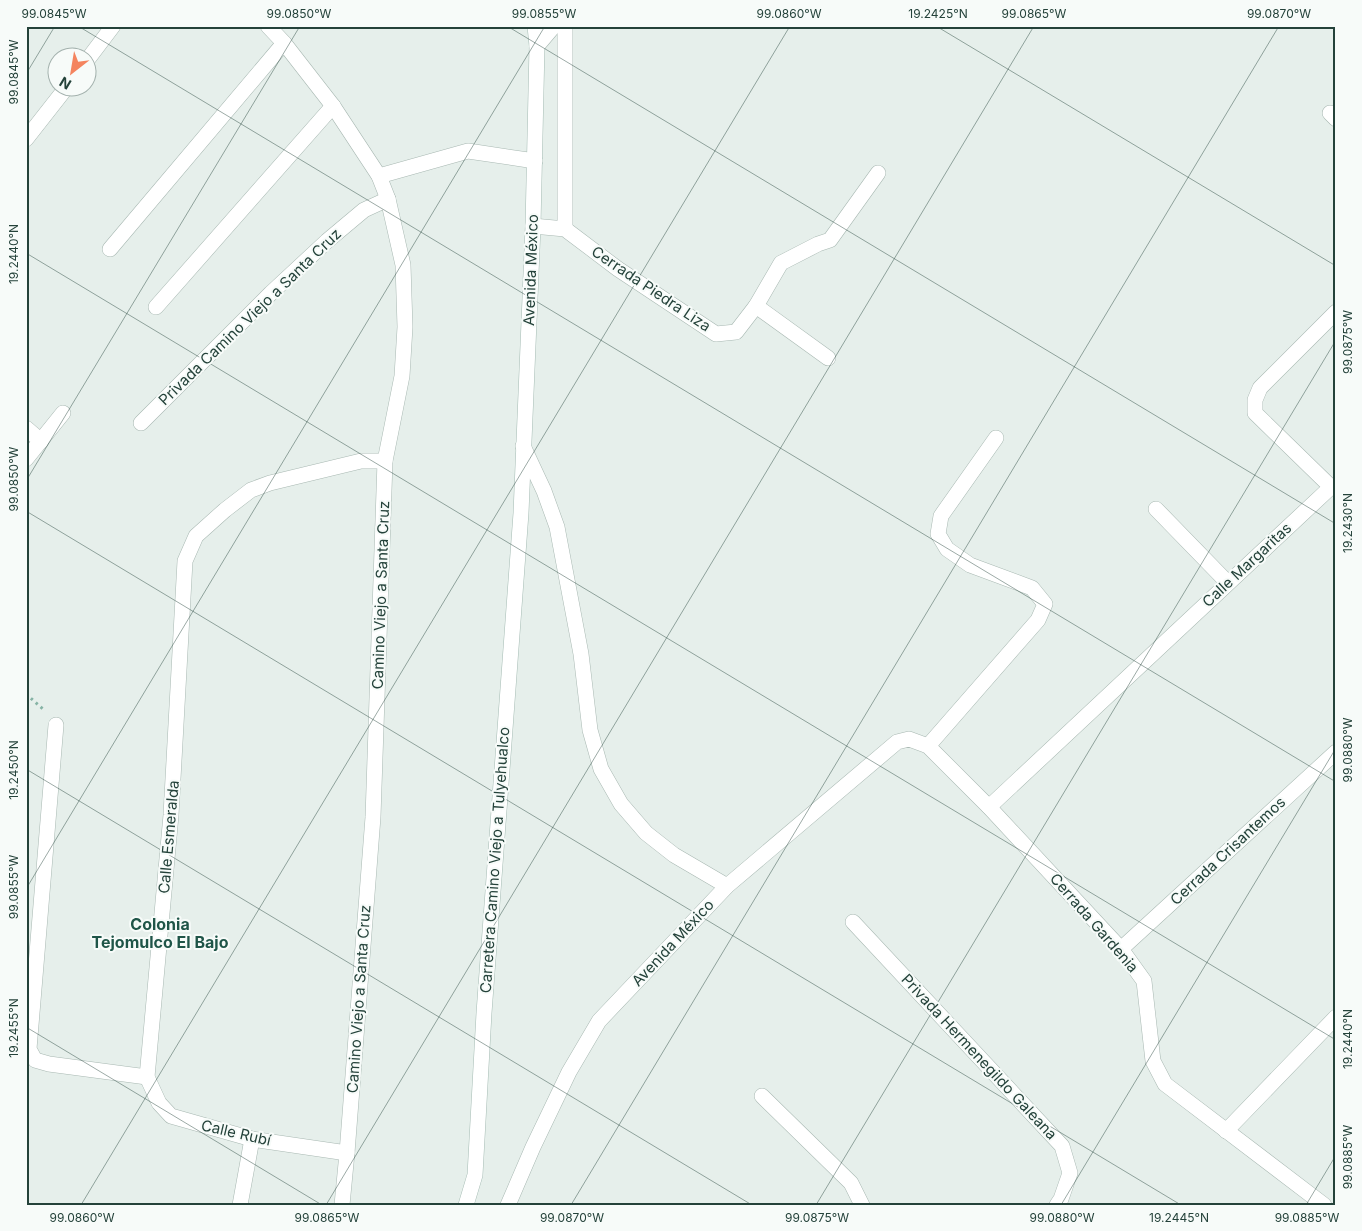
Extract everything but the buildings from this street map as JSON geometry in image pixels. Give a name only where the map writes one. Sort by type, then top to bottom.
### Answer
[{"type":"street","points":[[96,48],[113,26]]},
{"type":"street","name":"Camino Viejo a Santa Cruz","points":[[268,26],[284,43],[334,106],[379,176],[388,199],[403,265],[405,327],[402,376],[385,461],[373,817],[342,1205]]},
{"type":"street","name":"Avenida México","points":[[521,513],[534,226],[537,46],[535,26]]},
{"type":"street","points":[[537,46],[554,26]]},
{"type":"street","points":[[534,226],[565,229],[565,26]]},
{"type":"street","points":[[110,249],[284,43]]},
{"type":"street","points":[[26,139],[58,98]]},
{"type":"street","points":[[156,306],[334,106]]},
{"type":"street","points":[[379,176],[468,151],[535,161]]},
{"type":"street","name":"Cerrada Piedra Liza","points":[[565,229],[618,269],[716,334],[736,332],[756,306],[781,263],[830,240],[878,173]]},
{"type":"street","name":"Privada Camino Viejo a Santa Cruz","points":[[141,423],[271,293],[327,241],[364,210],[388,199]]},
{"type":"street","points":[[756,306],[828,358]]},
{"type":"street","name":"Calle Margaritas","points":[[989,807],[1227,582],[1334,487],[1255,413],[1255,400],[1260,388],[1336,312]]},
{"type":"street","points":[[26,459],[63,413]]},
{"type":"street","points":[[26,428],[41,441]]},
{"type":"street","points":[[928,746],[1038,620],[1045,604],[1032,588],[970,564],[947,550],[938,534],[941,516],[996,438]]},
{"type":"street","points":[[523,446],[544,491],[558,528],[581,654],[590,730],[601,769],[621,804],[646,833],[674,855],[727,886]]},
{"type":"street","name":"Calle Esmeralda","points":[[148,1077],[171,815],[185,561],[196,536],[251,490],[270,483],[361,461],[385,461]]},
{"type":"street","points":[[1156,509],[1227,582]]},
{"type":"street","name":"Carretera Camino Viejo a Tulyehualco","points":[[466,1205],[475,1175],[484,1013],[521,513]]},
{"type":"street","points":[[56,725],[29,1049],[35,1060],[42,1062],[148,1077]]},
{"type":"street","name":"Avenida México","points":[[508,1205],[569,1072],[599,1021],[727,886],[897,742],[909,739]]},
{"type":"street","name":"Cerrada Gardenia","points":[[909,739],[928,746],[989,807],[1120,949],[1144,981],[1154,1061],[1165,1084],[1324,1205]]},
{"type":"street","name":"Cerrada Crisantemos","points":[[1120,949],[1336,752]]},
{"type":"street","name":"Privada Hermenegildo Galeana","points":[[853,922],[1062,1146],[1070,1173],[1057,1205]]},
{"type":"street","points":[[1226,1131],[1336,1016]]},
{"type":"street","name":"Calle Rubí","points":[[148,1077],[159,1103],[171,1116],[252,1139],[347,1153]]},
{"type":"street","points":[[762,1096],[851,1183],[862,1205]]},
{"type":"street","points":[[240,1205],[252,1139]]},
{"type":"district","name":"Colonia Tejomulco El Bajo","points":[[160,933]]}]
